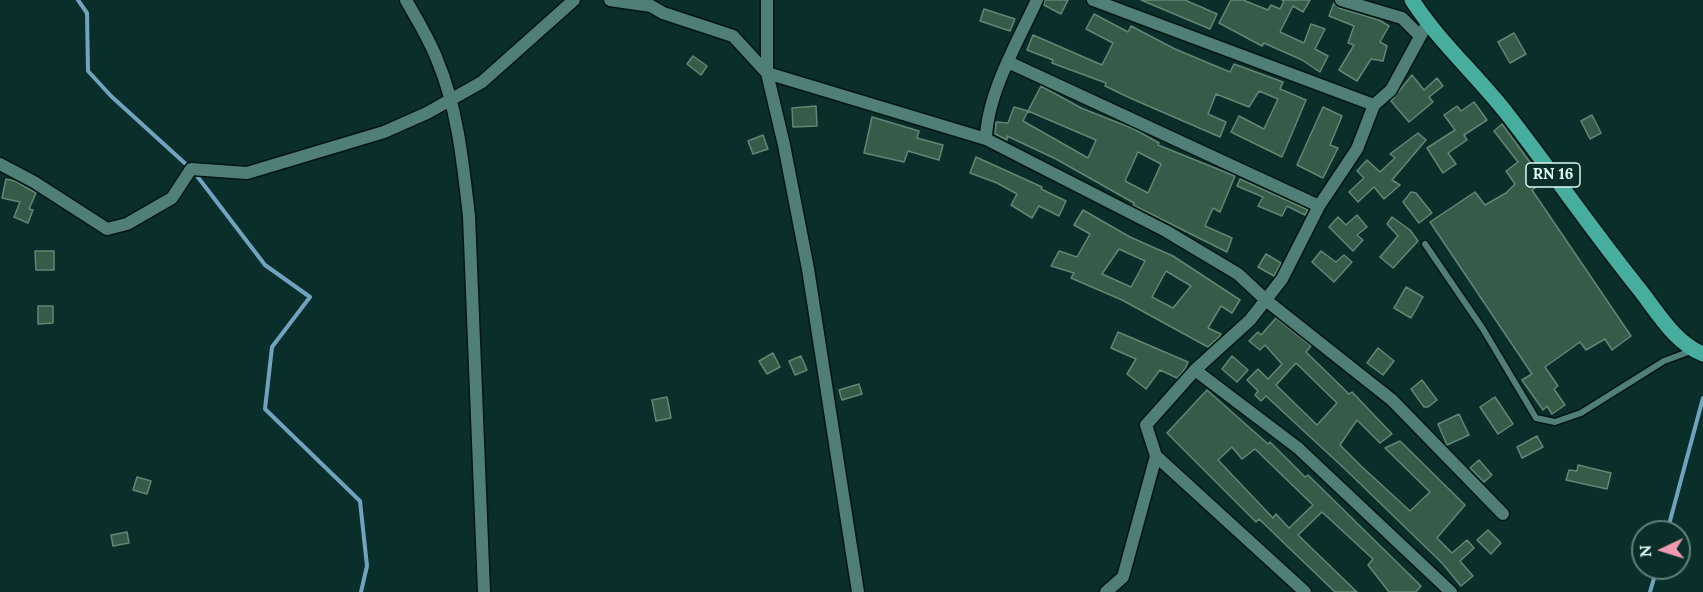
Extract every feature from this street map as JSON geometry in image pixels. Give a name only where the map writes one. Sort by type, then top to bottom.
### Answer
[{"type":"main road","name":"RN 16","points":[[1412,0],[1424,30],[1507,114],[1612,255],[1677,336],[1698,352]]},
{"type":"street","points":[[406,0],[439,62],[450,99],[463,163],[469,216],[484,592]]},
{"type":"street","points":[[0,164],[34,182],[107,229],[126,224],[172,198],[191,169],[248,173],[384,132],[427,113],[482,82],[574,0]]},
{"type":"street","points":[[610,0],[651,6],[663,13],[734,36],[767,73],[986,139],[1166,231],[1238,274],[1392,400],[1503,514]]},
{"type":"street","points":[[767,0],[767,73],[784,145],[808,269],[858,592]]},
{"type":"street","points":[[986,139],[988,120],[1008,62],[1037,0]]},
{"type":"street","points":[[1094,0],[1374,105]]},
{"type":"street","points":[[1305,592],[1156,456],[1146,425],[1195,370],[1250,320],[1282,279],[1319,206],[1358,149],[1374,105],[1391,90],[1424,30],[1402,18],[1341,0]]},
{"type":"street","points":[[1008,62],[1319,206]]},
{"type":"street","points":[[1195,370],[1298,448],[1451,592]]},
{"type":"street","points":[[1106,592],[1123,577],[1156,456]]},
{"type":"lane","points":[[1425,244],[1483,329],[1536,418],[1555,422],[1581,413],[1664,361],[1698,352]]},
{"type":"building","points":[[1045,0],[1068,0],[1061,14],[1044,5]]},
{"type":"building","points":[[1141,0],[1185,0],[1217,14],[1210,29]]},
{"type":"building","points":[[1231,0],[1243,0],[1268,10],[1271,5],[1280,9],[1284,1],[1282,0],[1310,0],[1303,12],[1293,6],[1280,32],[1304,43],[1311,24],[1325,29],[1315,49],[1328,56],[1320,72],[1302,60],[1264,43],[1262,46],[1219,23]]},
{"type":"building","points":[[1334,3],[1339,8],[1379,20],[1389,26],[1380,42],[1387,46],[1383,61],[1371,59],[1357,81],[1339,70],[1354,45],[1348,43],[1354,26],[1329,16]]},
{"type":"building","points":[[984,9],[1015,19],[1010,31],[980,21]]},
{"type":"building","points":[[1094,14],[1128,32],[1131,26],[1175,49],[1230,72],[1234,64],[1283,82],[1280,89],[1306,100],[1282,157],[1231,132],[1239,116],[1264,129],[1278,99],[1259,91],[1249,107],[1216,94],[1208,114],[1226,122],[1220,137],[1130,98],[1105,86],[1106,83],[1052,63],[1053,60],[1027,50],[1033,35],[1102,65],[1113,43],[1086,29]]},
{"type":"building","points":[[1514,33],[1526,54],[1510,63],[1498,42]]},
{"type":"building","points":[[693,56],[707,66],[701,75],[687,64]]},
{"type":"building","points":[[1412,75],[1424,90],[1437,78],[1443,86],[1429,97],[1433,102],[1409,122],[1391,101]]},
{"type":"building","points":[[1041,86],[1081,108],[1134,129],[1159,143],[1158,145],[1235,176],[1220,212],[1213,208],[1205,226],[1232,238],[1227,252],[1133,205],[1134,203],[1056,159],[1007,136],[1007,140],[995,134],[996,122],[1008,123],[1014,107],[1028,111]],"holes":[[[1028,111],[1096,140],[1088,158],[1023,121]],[[1138,152],[1161,164],[1148,193],[1125,181]]]},
{"type":"building","points":[[1474,102],[1487,120],[1464,135],[1467,140],[1448,153],[1456,164],[1443,173],[1427,148],[1455,130],[1444,115],[1457,106],[1461,111]]},
{"type":"building","points":[[816,106],[817,126],[793,127],[792,108]]},
{"type":"building","points":[[1323,107],[1342,116],[1330,145],[1338,148],[1323,178],[1297,165]]},
{"type":"building","points":[[1592,115],[1601,133],[1590,139],[1581,121]]},
{"type":"building","points":[[872,117],[919,131],[917,138],[943,145],[939,160],[908,151],[904,162],[864,153]]},
{"type":"building","points":[[1502,124],[1535,169],[1530,173],[1538,186],[1532,190],[1631,336],[1612,350],[1605,339],[1586,350],[1580,342],[1545,367],[1558,386],[1554,389],[1565,405],[1552,414],[1547,406],[1543,410],[1522,380],[1532,374],[1430,222],[1475,192],[1485,205],[1506,193],[1515,184],[1506,171],[1518,162],[1494,131]]},
{"type":"building","points":[[1418,133],[1426,140],[1392,180],[1400,185],[1384,199],[1374,187],[1358,202],[1349,192],[1364,178],[1357,171],[1367,160],[1380,172],[1395,158],[1390,154]]},
{"type":"building","points":[[763,135],[768,149],[753,154],[748,141]]},
{"type":"building","points":[[976,157],[1042,187],[1041,189],[1066,201],[1059,216],[1039,206],[1032,218],[1011,205],[1017,194],[997,183],[970,173]]},
{"type":"building","points":[[6,179],[15,181],[36,193],[29,209],[33,210],[28,223],[14,217],[20,202],[2,198]]},
{"type":"building","points":[[1240,179],[1308,210],[1305,215],[1287,206],[1282,216],[1258,206],[1263,197],[1237,186]]},
{"type":"building","points":[[1411,192],[1416,193],[1432,213],[1419,223],[1403,202]]},
{"type":"building","points":[[1083,210],[1130,237],[1173,256],[1240,300],[1232,313],[1221,306],[1208,328],[1221,334],[1220,336],[1208,347],[1122,300],[1071,278],[1074,273],[1051,266],[1059,251],[1077,257],[1090,234],[1074,225]],"holes":[[[1119,249],[1145,261],[1131,287],[1102,274]],[[1166,271],[1191,286],[1173,308],[1152,297]]]},
{"type":"building","points":[[1357,215],[1367,227],[1357,235],[1363,240],[1353,251],[1329,227],[1338,217],[1346,225]]},
{"type":"building","points":[[1392,217],[1410,230],[1418,241],[1393,268],[1380,257],[1398,236],[1387,224]]},
{"type":"building","points":[[35,251],[54,251],[54,270],[36,270]]},
{"type":"building","points":[[1321,251],[1336,262],[1344,255],[1352,262],[1334,282],[1312,262]]},
{"type":"building","points":[[1266,254],[1281,263],[1274,276],[1258,267]]},
{"type":"building","points":[[1406,287],[1423,297],[1411,318],[1394,308]]},
{"type":"building","points":[[38,306],[53,306],[53,323],[38,324]]},
{"type":"building","points":[[1276,318],[1311,346],[1306,352],[1349,394],[1352,392],[1392,434],[1380,443],[1357,420],[1340,445],[1410,511],[1430,492],[1385,448],[1400,441],[1465,505],[1437,538],[1452,553],[1467,540],[1474,548],[1460,561],[1473,576],[1461,586],[1442,563],[1346,470],[1266,396],[1261,401],[1255,395],[1258,391],[1247,380],[1258,369],[1268,379],[1282,364],[1265,345],[1260,350],[1249,341],[1258,332],[1261,335]],"holes":[[[1296,363],[1337,403],[1317,425],[1276,385]]]},
{"type":"building","points":[[1118,332],[1188,362],[1185,369],[1177,378],[1160,370],[1146,389],[1127,374],[1136,359],[1111,348]]},
{"type":"building","points":[[1378,348],[1394,361],[1383,375],[1367,363]]},
{"type":"building","points":[[773,353],[780,367],[767,374],[759,361]]},
{"type":"building","points":[[801,356],[807,370],[795,375],[789,361]]},
{"type":"building","points":[[1232,356],[1248,370],[1237,382],[1222,369]]},
{"type":"building","points":[[1422,380],[1437,400],[1428,407],[1424,407],[1411,389]]},
{"type":"building","points":[[859,384],[862,394],[842,400],[839,390]]},
{"type":"building","points":[[1207,390],[1268,444],[1270,442],[1305,477],[1308,475],[1421,586],[1416,592],[1389,592],[1368,565],[1373,559],[1322,512],[1298,535],[1357,592],[1335,592],[1259,519],[1256,522],[1167,433]],"holes":[[[1232,447],[1242,459],[1255,449],[1313,505],[1289,528],[1276,514],[1273,518],[1218,460]]]},
{"type":"building","points":[[667,397],[671,418],[656,421],[652,400]]},
{"type":"building","points":[[1495,397],[1513,424],[1498,434],[1480,407]]},
{"type":"building","points":[[1459,414],[1469,435],[1447,445],[1438,424]]},
{"type":"building","points":[[1537,436],[1543,447],[1522,458],[1517,447]]},
{"type":"building","points":[[1479,460],[1492,475],[1484,482],[1470,468]]},
{"type":"building","points":[[1578,465],[1611,473],[1607,489],[1566,480],[1569,470],[1577,471]]},
{"type":"building","points":[[137,477],[151,481],[147,494],[133,490]]},
{"type":"building","points":[[1488,530],[1501,543],[1491,554],[1477,540]]},
{"type":"building","points":[[127,532],[129,543],[113,546],[111,535]]},
{"type":"waterway","points":[[78,0],[87,13],[88,71],[111,96],[189,167]]},
{"type":"waterway","points":[[194,172],[265,265],[310,297],[272,347],[265,409],[360,501],[367,566],[361,592]]},
{"type":"waterway","points":[[1670,520],[1703,398]]},
{"type":"waterway","points":[[1650,592],[1654,580]]}]
